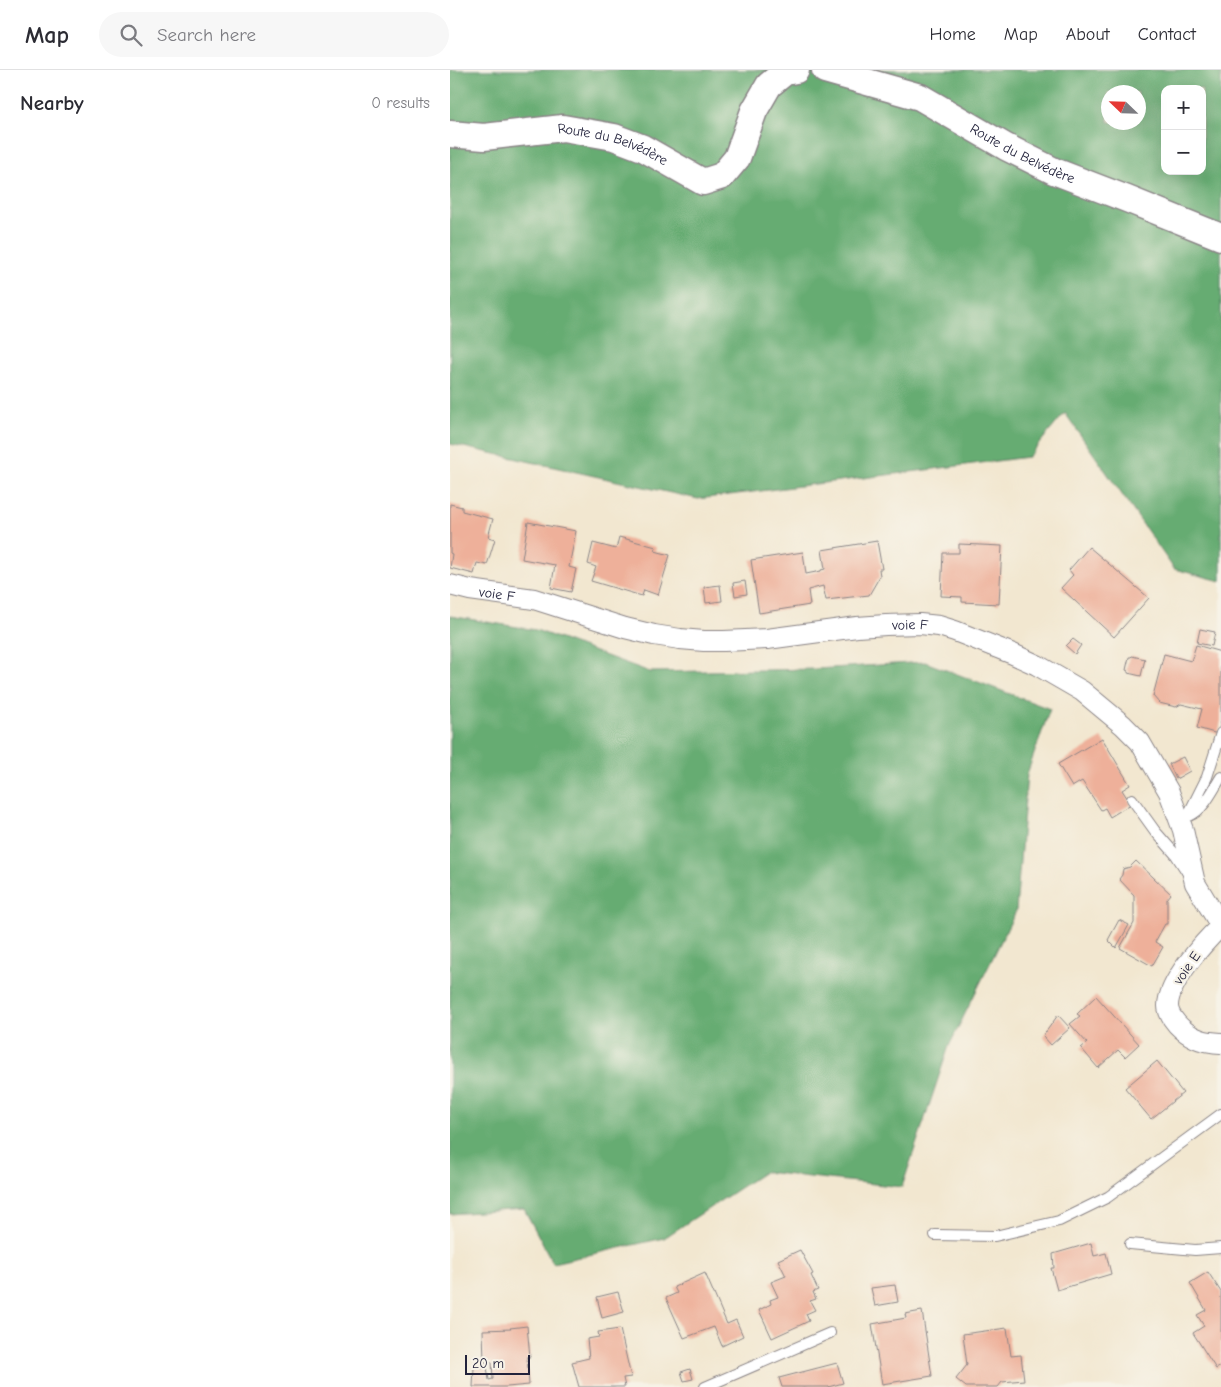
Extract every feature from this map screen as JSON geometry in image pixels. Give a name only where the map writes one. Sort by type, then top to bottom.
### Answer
[{"type":"street","name":"Route du Belvédère","points":[[450,134],[484,137],[563,128],[614,137],[643,148],[703,182],[722,176],[737,158],[754,111],[769,84],[785,72],[796,70]]},
{"type":"street","name":"Route du Belvédère","points":[[825,70],[920,97],[1006,147],[1054,171],[1221,238]]},
{"type":"street","name":"voie F","points":[[450,585],[470,590],[534,599],[625,628],[654,635],[704,641],[767,639],[886,625],[940,626],[986,642],[1037,664],[1082,692],[1123,725],[1140,742],[1183,818],[1195,883],[1221,926]]},
{"type":"street","name":"voie E","points":[[1221,926],[1207,939],[1180,975],[1171,993],[1168,1007],[1175,1023],[1188,1034],[1204,1042],[1221,1043]]},
{"type":"lane","points":[[1183,818],[1207,777],[1221,733]]},
{"type":"lane","points":[[1183,818],[1194,814],[1206,801],[1221,777]]},
{"type":"lane","points":[[1132,799],[1154,831],[1176,856],[1195,883]]},
{"type":"lane","points":[[935,1235],[995,1236],[1059,1221],[1108,1197],[1221,1114]]},
{"type":"lane","points":[[1130,1244],[1195,1250],[1221,1248]]},
{"type":"lane","points":[[705,1387],[830,1333]]},
{"type":"green space","points":[[450,70],[1221,70],[1221,581],[1174,569],[1065,413],[1028,457],[698,499],[450,444]]},
{"type":"green space","points":[[450,616],[536,630],[650,672],[816,669],[925,662],[1050,709],[1027,774],[1016,911],[949,1046],[902,1187],[764,1172],[664,1238],[553,1263],[524,1209],[450,1214]]},
{"type":"building","points":[[450,504],[462,507],[462,511],[493,519],[488,537],[495,539],[487,565],[477,563],[474,574],[450,568],[452,554],[450,553]]},
{"type":"building","points":[[528,522],[576,531],[569,567],[576,569],[571,592],[551,588],[555,565],[522,559]]},
{"type":"building","points":[[619,537],[656,547],[655,551],[670,555],[658,595],[644,590],[642,596],[591,581],[596,567],[588,564],[593,543],[616,549]]},
{"type":"building","points":[[877,541],[882,569],[879,569],[880,576],[869,595],[826,600],[823,586],[808,590],[810,605],[759,613],[751,560],[803,552],[806,574],[825,569],[822,550]]},
{"type":"building","points":[[959,544],[1002,546],[999,604],[962,602],[962,597],[941,596],[943,553],[959,553]]},
{"type":"building","points":[[1089,547],[1149,598],[1114,637],[1061,588],[1073,575],[1069,570]]},
{"type":"building","points":[[745,581],[747,594],[735,596],[733,583]]},
{"type":"building","points":[[720,585],[722,601],[706,603],[704,587]]},
{"type":"building","points":[[1200,629],[1215,632],[1212,646],[1197,643]]},
{"type":"building","points":[[1073,639],[1081,645],[1075,654],[1066,646]]},
{"type":"building","points":[[1196,645],[1221,652],[1221,721],[1218,734],[1197,728],[1202,709],[1181,704],[1176,707],[1159,703],[1153,696],[1164,654],[1191,661]]},
{"type":"building","points":[[1129,657],[1145,659],[1141,676],[1128,673],[1126,670]]},
{"type":"building","points":[[1102,738],[1130,785],[1122,790],[1131,804],[1110,817],[1105,808],[1101,810],[1082,781],[1072,787],[1058,764]]},
{"type":"building","points":[[1183,757],[1190,771],[1176,779],[1169,764]]},
{"type":"building","points":[[1136,861],[1171,894],[1167,899],[1167,924],[1165,924],[1155,942],[1163,947],[1152,966],[1120,948],[1134,923],[1134,895],[1119,879],[1123,869],[1130,867]]},
{"type":"building","points":[[1119,920],[1129,925],[1116,948],[1108,940]]},
{"type":"building","points":[[1096,996],[1139,1044],[1125,1057],[1118,1050],[1098,1068],[1081,1048],[1087,1043],[1070,1024],[1080,1016],[1077,1014]]},
{"type":"building","points":[[1058,1015],[1070,1028],[1051,1045],[1043,1036]]},
{"type":"building","points":[[1157,1061],[1183,1093],[1151,1119],[1125,1088]]},
{"type":"building","points":[[1091,1243],[1094,1256],[1106,1253],[1111,1274],[1057,1290],[1051,1268],[1054,1268],[1053,1254]]},
{"type":"building","points":[[800,1250],[813,1274],[811,1275],[818,1290],[813,1292],[816,1299],[810,1301],[815,1310],[806,1314],[809,1321],[772,1338],[759,1310],[771,1304],[770,1300],[778,1297],[771,1282],[786,1276],[778,1260]]},
{"type":"building","points":[[1208,1272],[1221,1292],[1221,1366],[1216,1369],[1193,1333],[1204,1326],[1197,1315],[1206,1310],[1190,1283]]},
{"type":"building","points":[[705,1273],[727,1324],[736,1320],[743,1336],[722,1346],[714,1327],[684,1338],[666,1298],[677,1293],[674,1287]]},
{"type":"building","points":[[895,1285],[898,1302],[875,1306],[871,1288]]},
{"type":"building","points":[[618,1292],[624,1312],[602,1318],[597,1297]]},
{"type":"building","points":[[922,1311],[932,1376],[882,1384],[872,1324],[906,1318],[905,1314]]},
{"type":"building","points":[[527,1326],[530,1357],[527,1357],[529,1385],[473,1387],[474,1367],[487,1367],[489,1380],[493,1379],[492,1362],[484,1362],[483,1330],[511,1329]]},
{"type":"building","points":[[1007,1328],[1011,1356],[1021,1355],[1024,1380],[1002,1382],[998,1387],[966,1387],[956,1379],[967,1365],[963,1334]]},
{"type":"building","points":[[620,1329],[631,1377],[623,1378],[625,1387],[579,1387],[572,1362],[589,1358],[587,1339],[599,1337],[598,1332]]},
{"type":"building","points":[[837,1363],[843,1383],[828,1387],[782,1387],[779,1378]]},
{"type":"building","points":[[690,1369],[693,1379],[684,1381],[681,1372]]}]
